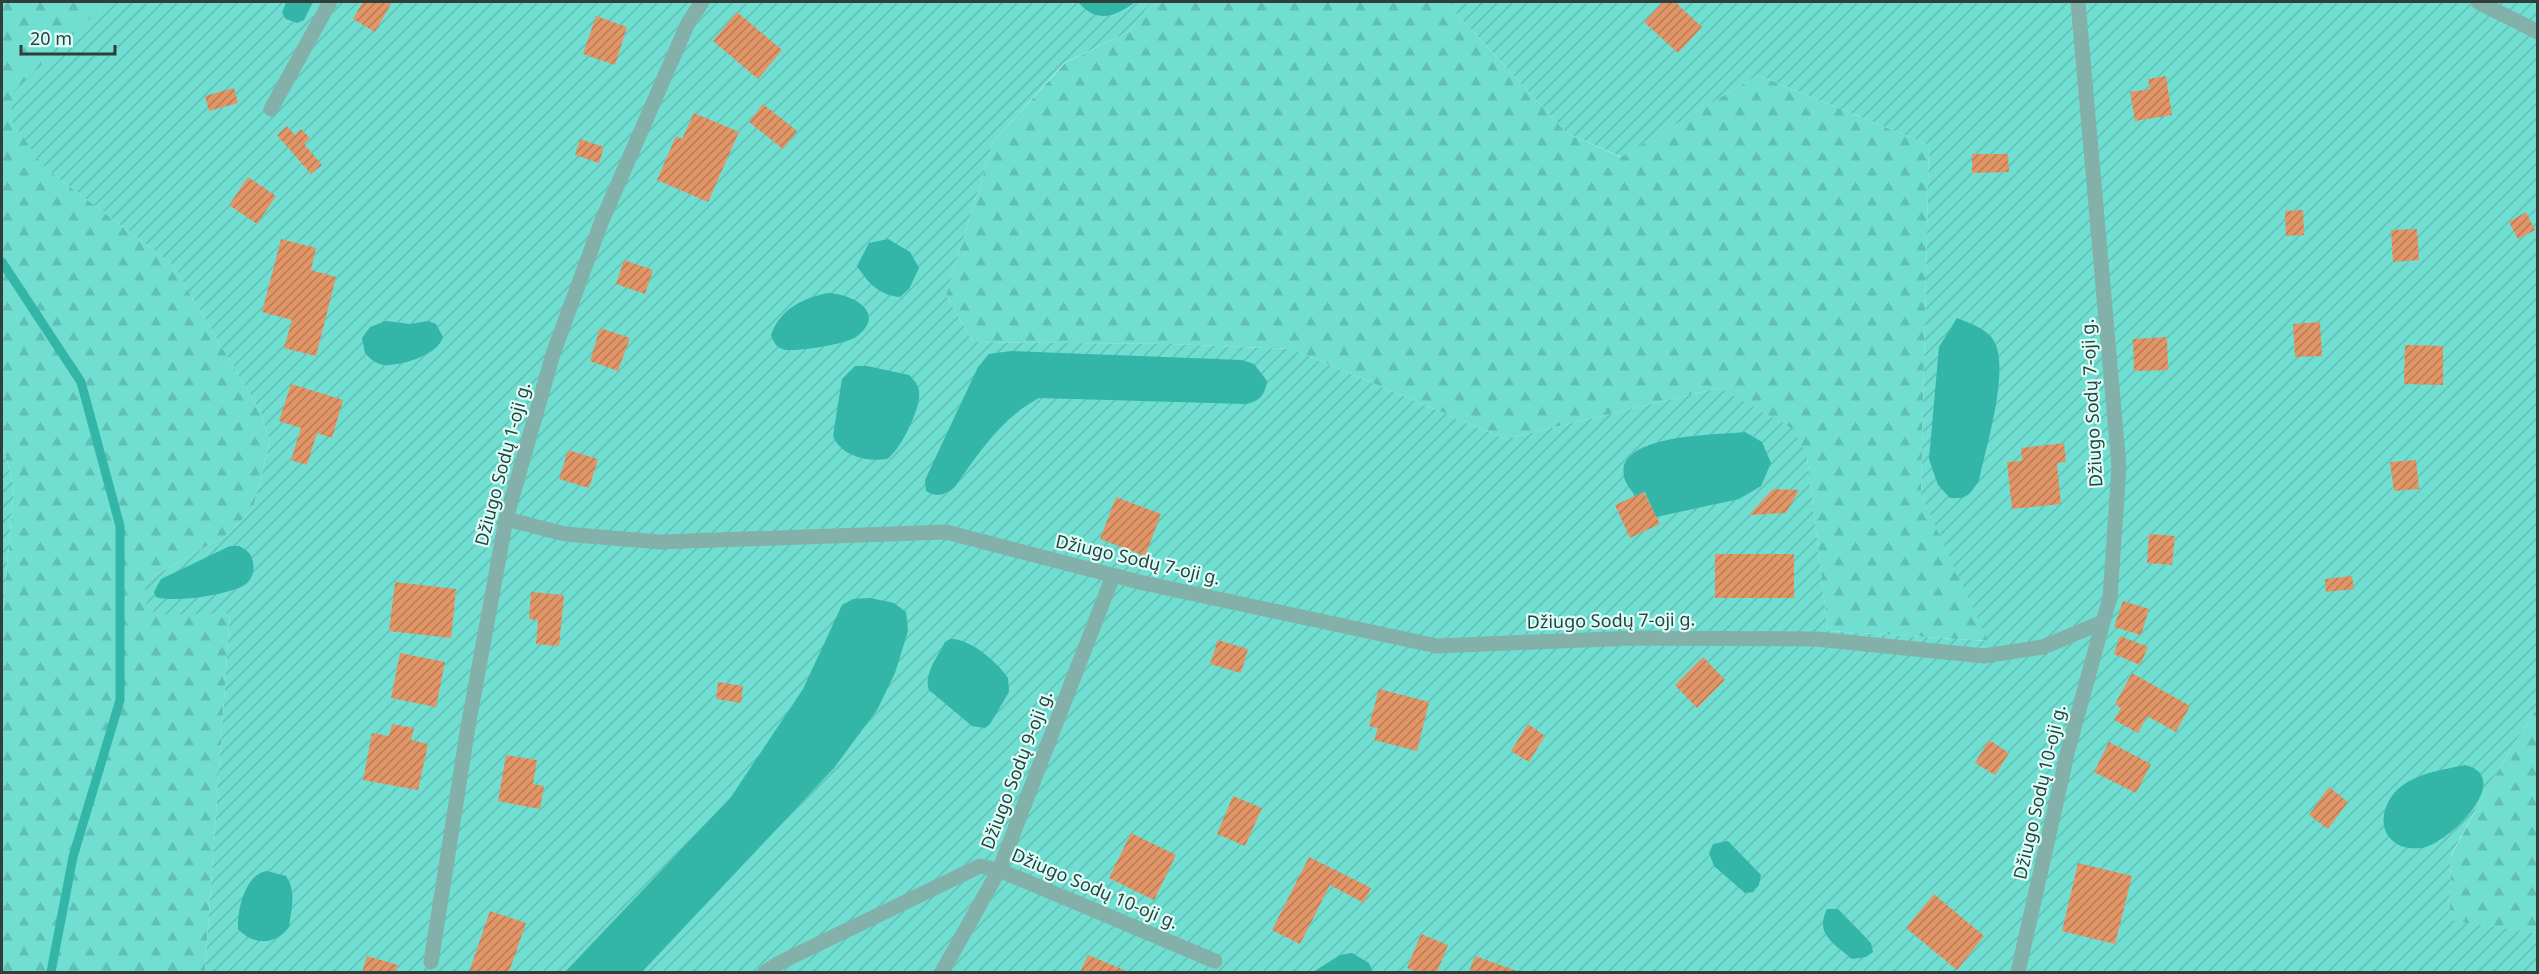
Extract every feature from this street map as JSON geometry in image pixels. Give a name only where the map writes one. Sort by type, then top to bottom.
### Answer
[{"type":"street","points":[[271,109],[330,2]]},
{"type":"street","name":"Džiugo Sodų 1-oji g.","points":[[431,962],[468,727],[506,519],[552,354],[601,223],[688,23],[702,2]]},
{"type":"street","name":"Džiugo Sodų 7-oji g.","points":[[506,519],[565,534],[660,542],[946,532],[1113,576],[1437,646],[1633,638],[1816,639],[1984,656],[2043,647],[2103,622],[2110,598],[2119,466],[2078,2]]},
{"type":"street","points":[[2478,2],[2538,32]]},
{"type":"street","name":"Džiugo Sodų 9-oji g.","points":[[942,972],[999,870],[1113,576]]},
{"type":"street","name":"Džiugo Sodų 10-oji g.","points":[[2018,972],[2068,750],[2103,622]]},
{"type":"street","name":"Džiugo Sodų 10-oji g.","points":[[765,972],[781,962],[980,866],[999,870],[1215,961]]},
{"type":"green space","points":[[2,2],[102,2],[43,166],[173,265],[260,411],[270,441],[253,509],[227,535],[152,577],[219,612],[230,613],[205,972],[2,972],[2,625],[14,486],[2,444]]},
{"type":"green space","points":[[102,2],[1152,2],[1130,31],[1064,63],[993,142],[946,295],[973,342],[1171,344],[1292,349],[1505,439],[1719,388],[1793,429],[1807,456],[1828,631],[1988,641],[1921,495],[1929,145],[1758,75],[1621,157],[1566,132],[1453,10],[1450,2],[2537,2],[2537,708],[2492,780],[2451,855],[2449,920],[2537,933],[2537,972],[205,972],[230,613],[158,615],[147,606],[145,588],[152,577],[227,535],[253,509],[270,441],[260,411],[173,265],[43,166],[10,118],[14,91],[99,10]]},
{"type":"green space","points":[[1152,2],[1450,2],[1453,10],[1566,132],[1620,157],[1758,75],[1929,145],[1921,495],[1989,641],[1828,631],[1807,456],[1719,388],[1505,439],[1292,349],[1171,344],[973,342],[946,295],[993,142],[1065,63],[1130,31]]},
{"type":"green space","points":[[2,444],[14,486],[2,625]]},
{"type":"green space","points":[[2537,708],[2537,933],[2449,921],[2451,856],[2492,780]]},
{"type":"shaded area","points":[[286,2],[313,2],[304,20],[297,23],[286,19],[282,13]]},
{"type":"shaded area","points":[[1078,2],[1135,2],[1113,14],[1099,16],[1085,9]]},
{"type":"shaded area","points":[[888,239],[910,252],[919,268],[909,289],[900,297],[886,294],[875,288],[857,266],[869,243]]},
{"type":"shaded area","points":[[828,293],[847,297],[863,306],[868,313],[869,320],[865,328],[851,340],[831,345],[788,350],[776,345],[771,335],[786,312],[801,302]]},
{"type":"shaded area","points":[[1957,318],[1978,327],[1992,338],[1999,356],[1999,372],[1995,410],[1979,480],[1967,495],[1950,498],[1938,485],[1929,459],[1939,347]]},
{"type":"shaded area","points":[[386,321],[410,324],[428,321],[436,324],[443,337],[434,349],[419,358],[393,365],[380,364],[365,353],[362,338],[370,327]]},
{"type":"shaded area","points":[[1011,351],[1242,360],[1254,364],[1267,381],[1261,397],[1246,404],[1039,398],[1025,406],[1002,426],[981,450],[954,488],[940,495],[926,491],[925,480],[978,367],[989,354]]},
{"type":"shaded area","points":[[855,366],[867,366],[909,375],[918,386],[919,398],[914,417],[898,447],[887,459],[863,458],[848,453],[833,436],[842,379]]},
{"type":"shaded area","points":[[1745,432],[1762,442],[1771,463],[1761,486],[1739,499],[1656,517],[1645,492],[1635,496],[1625,480],[1625,465],[1634,453],[1650,445],[1692,436]]},
{"type":"shaded area","points":[[230,546],[239,546],[250,554],[253,566],[250,579],[243,586],[200,597],[164,599],[156,597],[154,592],[161,579]]},
{"type":"shaded area","points":[[870,598],[894,603],[906,612],[908,631],[895,673],[877,710],[834,768],[642,972],[565,972],[731,797],[803,689],[842,605],[853,599]]},
{"type":"shaded area","points":[[950,639],[966,642],[982,652],[1008,678],[1009,692],[990,724],[985,728],[972,726],[929,690],[928,678],[932,666],[945,642]]},
{"type":"shaded area","points":[[2465,765],[2479,772],[2483,783],[2481,796],[2460,824],[2433,844],[2421,848],[2408,848],[2390,838],[2385,830],[2385,811],[2389,800],[2397,790],[2420,776]]},
{"type":"shaded area","points":[[1728,841],[1761,875],[1759,885],[1753,892],[1745,893],[1714,866],[1709,853],[1713,844]]},
{"type":"shaded area","points":[[267,871],[286,876],[291,888],[292,908],[289,927],[284,933],[271,940],[257,941],[244,935],[238,929],[239,912],[248,886],[259,874]]},
{"type":"shaded area","points":[[1827,909],[1838,909],[1871,943],[1873,952],[1866,957],[1852,959],[1833,943],[1828,938],[1823,925]]},
{"type":"shaded area","points":[[1352,953],[1369,963],[1373,972],[1313,972],[1340,955]]},
{"type":"building","points":[[363,2],[392,2],[375,32],[353,19]]},
{"type":"building","points":[[1663,2],[1675,2],[1702,27],[1678,53],[1644,22]]},
{"type":"building","points":[[737,12],[782,50],[758,79],[713,41]]},
{"type":"building","points":[[596,16],[627,27],[615,65],[583,54]]},
{"type":"building","points":[[2166,76],[2172,115],[2135,121],[2130,92],[2150,89],[2148,79]]},
{"type":"building","points":[[234,88],[238,103],[209,111],[205,96]]},
{"type":"building","points":[[763,104],[797,131],[783,149],[749,122]]},
{"type":"building","points":[[694,113],[739,132],[708,202],[657,180],[676,136],[682,139]]},
{"type":"building","points":[[287,126],[295,135],[301,129],[310,138],[304,144],[322,165],[311,174],[277,135]]},
{"type":"building","points":[[580,139],[604,147],[599,163],[575,155]]},
{"type":"building","points":[[1972,154],[2008,154],[2009,172],[1972,173]]},
{"type":"building","points":[[248,177],[276,196],[257,224],[229,205]]},
{"type":"building","points":[[2303,210],[2304,235],[2286,236],[2285,211]]},
{"type":"building","points":[[2526,212],[2535,230],[2518,239],[2509,222]]},
{"type":"building","points":[[2417,229],[2419,260],[2393,262],[2391,230]]},
{"type":"building","points":[[281,239],[316,248],[311,270],[336,277],[316,356],[284,348],[292,320],[262,312]]},
{"type":"building","points":[[624,260],[653,270],[645,294],[616,284]]},
{"type":"building","points":[[2320,322],[2322,356],[2295,357],[2293,324]]},
{"type":"building","points":[[600,328],[630,338],[618,371],[590,361]]},
{"type":"building","points":[[2167,337],[2168,370],[2134,371],[2133,339]]},
{"type":"building","points":[[2405,345],[2443,346],[2443,385],[2404,384]]},
{"type":"building","points":[[291,384],[343,400],[332,438],[317,433],[307,465],[291,460],[301,428],[279,421]]},
{"type":"building","points":[[2064,443],[2066,462],[2057,463],[2061,504],[2012,509],[2007,462],[2022,461],[2021,448]]},
{"type":"building","points":[[568,450],[598,459],[589,488],[559,479]]},
{"type":"building","points":[[2416,460],[2419,489],[2394,491],[2390,462]]},
{"type":"building","points":[[1773,489],[1799,490],[1786,513],[1749,515]]},
{"type":"building","points":[[1644,492],[1660,524],[1630,538],[1615,505]]},
{"type":"building","points":[[1116,497],[1161,514],[1145,556],[1100,539]]},
{"type":"building","points":[[2149,534],[2175,536],[2172,565],[2147,563]]},
{"type":"building","points":[[1715,554],[1794,554],[1794,598],[1715,598]]},
{"type":"building","points":[[2352,576],[2354,589],[2326,592],[2325,579]]},
{"type":"building","points":[[395,582],[456,589],[451,638],[389,631]]},
{"type":"building","points":[[531,592],[564,595],[559,646],[536,644],[538,620],[529,619]]},
{"type":"building","points":[[2123,601],[2149,609],[2141,635],[2114,627]]},
{"type":"building","points":[[2120,636],[2148,647],[2140,665],[2114,654]]},
{"type":"building","points":[[1218,640],[1248,649],[1241,673],[1210,664]]},
{"type":"building","points":[[400,653],[445,662],[436,707],[391,698]]},
{"type":"building","points":[[1703,657],[1725,680],[1697,708],[1675,685]]},
{"type":"building","points":[[2132,673],[2190,706],[2176,732],[2147,716],[2138,733],[2114,720],[2121,708],[2115,704]]},
{"type":"building","points":[[718,682],[743,686],[741,703],[716,699]]},
{"type":"building","points":[[1379,689],[1429,702],[1417,751],[1374,740],[1378,728],[1369,726]]},
{"type":"building","points":[[392,724],[414,728],[411,740],[428,744],[418,790],[363,780],[372,733],[389,736]]},
{"type":"building","points":[[1528,724],[1545,736],[1529,762],[1511,751]]},
{"type":"building","points":[[1989,740],[2009,753],[1995,775],[1975,763]]},
{"type":"building","points":[[2109,742],[2151,764],[2136,793],[2094,772]]},
{"type":"building","points":[[506,755],[537,760],[533,784],[544,786],[540,809],[498,801]]},
{"type":"building","points":[[2329,787],[2348,802],[2328,829],[2309,815]]},
{"type":"building","points":[[1233,796],[1262,808],[1245,846],[1217,834]]},
{"type":"building","points":[[1131,833],[1176,855],[1154,900],[1109,878]]},
{"type":"building","points":[[1309,857],[1371,888],[1364,903],[1330,885],[1300,944],[1272,930]]},
{"type":"building","points":[[2078,863],[2132,876],[2115,944],[2062,931]]},
{"type":"building","points":[[1934,894],[1984,936],[1957,970],[1906,928]]},
{"type":"building","points":[[490,911],[526,923],[509,972],[469,972]]},
{"type":"building","points":[[1421,934],[1448,945],[1437,972],[1418,972],[1407,968]]},
{"type":"building","points":[[1088,955],[1129,972],[1080,972]]},
{"type":"building","points":[[367,956],[398,965],[396,972],[362,972]]},
{"type":"building","points":[[1475,956],[1520,972],[1469,972]]},
{"type":"waterway","points":[[2,262],[81,382],[120,526],[120,700],[73,857],[51,972]]}]
